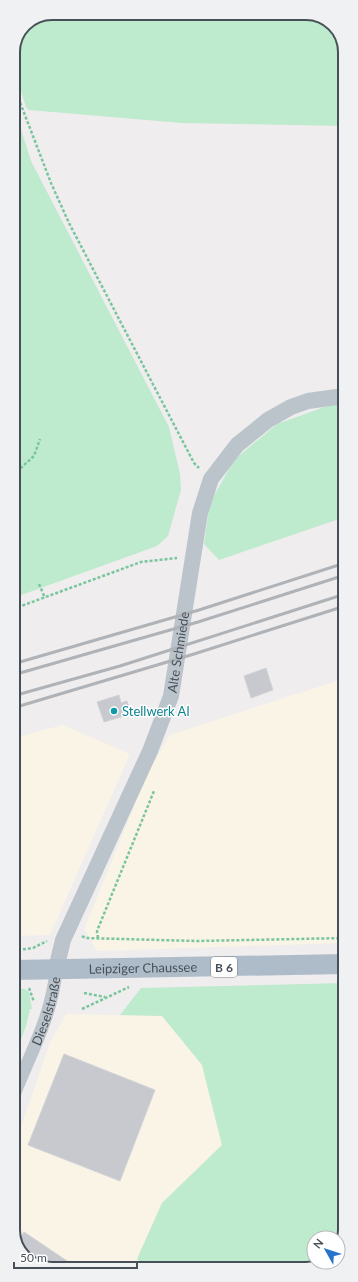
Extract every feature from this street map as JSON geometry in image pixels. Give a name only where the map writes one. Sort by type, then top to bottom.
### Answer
[{"type":"main road","name":"Leipziger Chaussee","points":[[20,978],[56,969],[338,964]]},
{"type":"street","name":"Alte Schmiede","points":[[56,969],[63,940],[150,751],[171,696],[200,513],[211,479],[238,444],[268,420],[291,407],[308,401],[338,397]]},
{"type":"street","name":"Dieselstraße","points":[[20,1080],[49,1010],[55,989],[56,969]]},
{"type":"path","points":[[20,102],[51,183],[69,223],[194,464],[211,479]]},
{"type":"path","points":[[20,469],[34,456],[40,439]]},
{"type":"path","points":[[20,607],[141,562],[192,557]]},
{"type":"path","points":[[39,584],[45,598]]},
{"type":"path","points":[[98,938],[97,931],[154,791]]},
{"type":"path","points":[[81,933],[85,938],[197,941],[338,938]]},
{"type":"path","points":[[20,979],[30,989],[35,1006]]},
{"type":"path","points":[[82,1009],[106,997],[135,986]]},
{"type":"path","points":[[84,993],[106,997]]},
{"type":"shaded area","points":[[338,680],[338,943],[97,951],[84,929],[149,770],[170,735]]},
{"type":"shaded area","points":[[63,725],[130,754],[50,935],[20,936],[20,736]]},
{"type":"shaded area","points":[[66,1014],[162,1016],[202,1065],[222,1145],[162,1203],[137,1259],[140,1262],[50,1262],[34,1257],[22,1242],[20,1230],[20,1130],[50,1042]]},
{"type":"green space","points":[[52,20],[308,20],[324,25],[334,36],[337,46],[338,126],[182,123],[29,110],[26,107],[20,88],[20,52],[22,40],[25,34],[34,25],[40,22]]},
{"type":"green space","points":[[20,126],[31,161],[169,427],[180,474],[181,490],[168,536],[157,546],[20,595]]},
{"type":"green space","points":[[330,405],[338,405],[338,519],[219,560],[204,544],[210,503],[234,460],[277,424]]},
{"type":"green space","points":[[338,983],[338,1230],[306,1230],[306,1262],[140,1262],[137,1259],[162,1203],[222,1145],[202,1065],[162,1016],[120,1015],[141,988]]},
{"type":"green space","points":[[20,989],[25,989],[29,992],[32,1009],[30,1009],[20,1042]]},
{"type":"building","points":[[266,668],[273,690],[251,698],[244,676]]},
{"type":"building","name":"Stellwerk Al","points":[[119,695],[121,703],[127,701],[131,714],[104,722],[97,702]]},
{"type":"building","points":[[64,1054],[155,1090],[120,1181],[28,1145]]},
{"type":"building","points":[[24,1232],[69,1262],[50,1262],[34,1257],[24,1246],[21,1237]]},
{"type":"railway","points":[[20,662],[199,610],[338,565]]},
{"type":"railway","points":[[20,673],[198,622],[338,577]]},
{"type":"railway","points":[[20,694],[120,666],[338,596]]},
{"type":"railway","points":[[20,706],[194,654],[338,608]]},
{"type":"place","name":"Stellwerk Al","points":[[114,711]]}]
